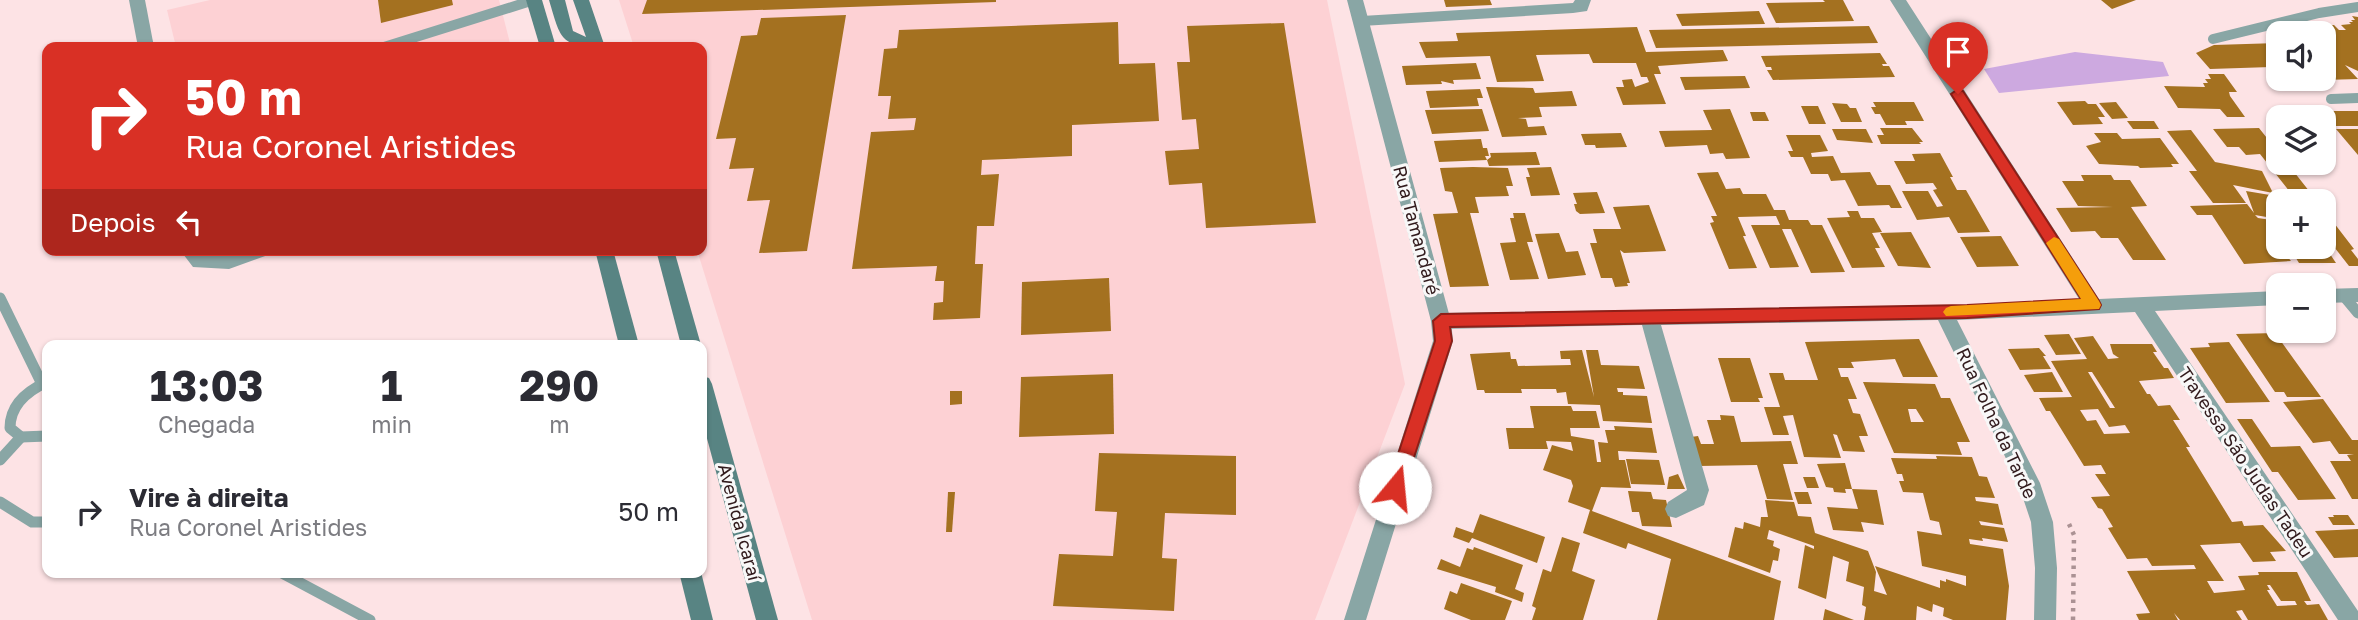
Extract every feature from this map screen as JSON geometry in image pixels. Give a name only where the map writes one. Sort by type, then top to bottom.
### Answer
[{"type":"main road","points":[[534,0],[547,42]]},
{"type":"main road","points":[[557,0],[562,27],[568,38],[576,42]]},
{"type":"main road","points":[[581,0],[595,42]]},
{"type":"main road","points":[[606,256],[628,340]]},
{"type":"main road","points":[[667,256],[690,340]]},
{"type":"main road","name":"Avenida Icaraí","points":[[707,402],[767,620]]},
{"type":"main road","points":[[692,578],[702,620]]},
{"type":"street","points":[[136,0],[145,42]]},
{"type":"street","name":"Rua Tamandaré","points":[[1355,0],[1441,321],[1443,341],[1355,620]]},
{"type":"street","points":[[1362,21],[1573,8],[1581,7],[1583,0]]},
{"type":"street","points":[[1898,0],[2093,305]]},
{"type":"street","points":[[194,256],[200,262],[229,262],[245,256]]},
{"type":"street","points":[[1441,321],[1944,312],[2266,299]]},
{"type":"street","name":"Travessa São Judas Tadeu","points":[[2141,305],[2351,620]]},
{"type":"street","name":"Rua Folha da Tarde","points":[[1944,312],[2029,483],[2042,523],[2046,568],[2045,620]]},
{"type":"street","points":[[1649,317],[1698,490],[1696,498],[1676,509]]},
{"type":"lane","points":[[400,42],[534,0]]},
{"type":"lane","points":[[2213,39],[2319,13],[2358,7]]},
{"type":"lane","points":[[2331,99],[2358,98]]},
{"type":"lane","points":[[2342,295],[2358,313]]},
{"type":"lane","points":[[0,298],[42,377]]},
{"type":"lane","points":[[42,385],[22,397],[10,414],[10,428],[21,437],[42,436]]},
{"type":"lane","points":[[0,460],[21,437]]},
{"type":"lane","points":[[0,502],[32,522],[42,522]]},
{"type":"lane","points":[[291,578],[370,620]]},
{"type":"shaded area","points":[[210,0],[499,0],[510,42],[175,42],[167,10]]},
{"type":"shaded area","points":[[619,0],[1327,0],[1405,384],[1315,620],[812,620],[699,256],[707,256],[707,42],[632,42]]},
{"type":"shaded area","points":[[2075,52],[2163,62],[2169,76],[1999,93],[1984,69]]},
{"type":"building","points":[[378,0],[452,0],[453,5],[381,23]]},
{"type":"building","points":[[647,0],[996,0],[996,2],[642,14]]},
{"type":"building","points":[[1444,0],[1490,0],[1492,5],[1446,7]]},
{"type":"building","points":[[1823,0],[1843,0],[1854,21],[1776,23],[1766,3],[1825,2]]},
{"type":"building","points":[[2101,0],[2136,0],[2112,9]]},
{"type":"building","points":[[1759,11],[1765,24],[1682,26],[1676,14]]},
{"type":"building","points":[[846,15],[807,251],[759,253],[770,200],[747,201],[754,168],[729,169],[736,138],[716,139],[741,36],[757,35],[761,18]]},
{"type":"building","points":[[2352,16],[2358,17],[2358,71],[2345,65],[2358,79],[2336,80],[2336,27],[2346,30],[2341,25],[2351,24],[2351,20],[2355,20]]},
{"type":"building","points":[[1118,22],[1119,64],[1155,63],[1159,121],[1072,125],[1072,156],[982,160],[981,175],[999,174],[994,226],[977,226],[975,264],[983,264],[980,318],[933,320],[934,303],[943,302],[944,281],[935,281],[937,266],[852,269],[871,132],[914,130],[916,118],[888,119],[891,96],[878,96],[884,49],[897,48],[899,30]]},
{"type":"building","points":[[1284,23],[1316,223],[1206,228],[1202,183],[1169,185],[1165,151],[1199,149],[1196,119],[1182,120],[1177,62],[1190,62],[1187,26]]},
{"type":"building","points":[[1869,26],[1878,43],[1656,48],[1649,30]]},
{"type":"building","points":[[1637,27],[1646,52],[1723,50],[1728,61],[1658,66],[1661,74],[1654,74],[1666,104],[1623,105],[1616,87],[1624,87],[1622,80],[1632,79],[1635,87],[1649,82],[1647,77],[1641,77],[1636,63],[1593,63],[1589,54],[1536,55],[1544,81],[1497,82],[1490,56],[1426,58],[1419,42],[1458,41],[1456,33]]},
{"type":"building","points":[[2266,43],[2266,67],[2210,69],[2196,53],[2214,45]]},
{"type":"building","points":[[1880,53],[1887,64],[1882,64],[1883,66],[1889,66],[1895,77],[1773,80],[1767,70],[1772,70],[1771,67],[1766,67],[1761,56]]},
{"type":"building","points":[[1476,63],[1481,79],[1453,80],[1454,84],[1441,81],[1442,84],[1406,85],[1402,66]]},
{"type":"building","points":[[2208,74],[2224,74],[2237,92],[2229,92],[2230,96],[2245,117],[2227,117],[2220,109],[2178,108],[2164,86],[2205,87],[2203,83],[2208,83],[2205,79],[2211,79]]},
{"type":"building","points":[[1745,76],[1750,88],[1685,90],[1680,77]]},
{"type":"building","points":[[1486,87],[1533,88],[1535,93],[1572,91],[1577,106],[1539,107],[1542,117],[1518,118],[1526,119],[1528,127],[1544,126],[1547,135],[1502,137]]},
{"type":"building","points":[[1480,89],[1483,98],[1477,98],[1479,106],[1430,108],[1426,91]]},
{"type":"building","points":[[2085,101],[2088,104],[2096,104],[2105,117],[2098,117],[2103,124],[2073,125],[2057,102]]},
{"type":"building","points":[[1873,102],[1914,102],[1924,121],[1905,121],[1907,125],[1886,125],[1880,114],[1875,114],[1871,107],[1876,107]]},
{"type":"building","points":[[2116,102],[2128,118],[2112,119],[2099,103]]},
{"type":"building","points":[[1832,103],[1856,108],[1862,122],[1841,122]]},
{"type":"building","points":[[1801,106],[1818,106],[1826,124],[1809,124]]},
{"type":"building","points":[[1482,109],[1489,131],[1432,134],[1425,110]]},
{"type":"building","points":[[1730,109],[1750,158],[1726,159],[1723,153],[1710,154],[1707,145],[1665,147],[1659,131],[1712,130],[1703,110]]},
{"type":"building","points":[[2336,111],[2358,111],[2358,126],[2336,126]]},
{"type":"building","points":[[1750,112],[1765,112],[1769,121],[1753,121]]},
{"type":"building","points":[[2127,121],[2154,121],[2159,129],[2133,129]]},
{"type":"building","points":[[1880,128],[1912,128],[1923,142],[1881,144],[1877,135],[1884,135]]},
{"type":"building","points":[[2259,128],[2266,137],[2266,162],[2260,154],[2246,155],[2239,147],[2227,147],[2213,129]]},
{"type":"building","points":[[1832,129],[1866,129],[1873,143],[1837,140]]},
{"type":"building","points":[[2336,129],[2358,129],[2358,155]]},
{"type":"building","points":[[2191,130],[2215,162],[2262,171],[2271,189],[2266,189],[2266,192],[2233,185],[2246,203],[2213,203],[2189,171],[2197,171],[2167,131]]},
{"type":"building","points":[[1621,133],[1627,147],[1596,148],[1595,145],[1585,145],[1581,134]]},
{"type":"building","points":[[2094,133],[2117,133],[2122,139],[2160,138],[2179,164],[2171,164],[2173,167],[2140,168],[2099,164],[2086,146],[2101,142]]},
{"type":"building","points":[[1786,135],[1820,135],[1828,151],[1811,153],[1812,157],[1833,156],[1841,173],[1870,172],[1877,185],[1890,185],[1902,208],[1891,208],[1889,205],[1858,206],[1845,180],[1831,181],[1828,174],[1811,174],[1803,157],[1791,157],[1788,151],[1793,151]]},
{"type":"building","points":[[1481,139],[1483,148],[1487,148],[1487,160],[1439,162],[1434,141]]},
{"type":"building","points":[[1536,152],[1540,165],[1489,166],[1487,160],[1491,157],[1490,153]]},
{"type":"building","points":[[1940,153],[1957,190],[1966,190],[1990,232],[1958,233],[1949,217],[1917,220],[1902,191],[1928,191],[1937,207],[1943,206],[1933,190],[1937,189],[1933,183],[1906,184],[1894,161],[1915,161],[1912,154]]},
{"type":"building","points":[[1551,167],[1560,195],[1531,196],[1526,177],[1530,177],[1527,168]]},
{"type":"building","points":[[1440,168],[1508,168],[1513,186],[1506,186],[1509,196],[1475,197],[1479,213],[1470,213],[1489,286],[1450,287],[1433,214],[1458,213],[1452,192],[1445,191]]},
{"type":"building","points":[[1718,172],[1726,189],[1740,188],[1743,194],[1766,194],[1774,210],[1785,210],[1789,220],[1808,220],[1811,225],[1822,225],[1845,272],[1811,273],[1791,229],[1782,229],[1799,267],[1770,268],[1751,225],[1780,225],[1776,216],[1738,217],[1757,268],[1729,269],[1710,223],[1714,222],[1711,216],[1717,216],[1697,173]]},
{"type":"building","points":[[2081,175],[2111,175],[2114,180],[2130,180],[2147,206],[2131,207],[2166,260],[2133,260],[2118,238],[2101,238],[2095,231],[2071,232],[2056,208],[2113,207],[2078,206],[2062,181],[2084,181]]},
{"type":"building","points":[[2277,175],[2296,175],[2308,189],[2288,189]]},
{"type":"building","points":[[2246,191],[2266,194],[2266,217],[2255,215],[2266,219],[2266,259],[2291,261],[2244,264],[2212,215],[2197,215],[2190,206],[2247,204],[2254,213]]},
{"type":"building","points":[[1597,192],[1605,213],[1580,214],[1576,211],[1574,204],[1577,204],[1573,193]]},
{"type":"building","points":[[1649,205],[1666,251],[1624,253],[1620,250],[1630,283],[1627,283],[1628,286],[1615,287],[1612,278],[1601,278],[1590,243],[1597,243],[1593,229],[1621,229],[1613,207]]},
{"type":"building","points":[[1847,211],[1858,211],[1861,218],[1874,218],[1882,232],[1872,233],[1880,248],[1875,248],[1885,267],[1852,268],[1827,218],[1850,217]]},
{"type":"building","points":[[1513,213],[1525,213],[1533,242],[1527,242],[1539,279],[1510,280],[1500,243],[1516,242],[1510,218],[1514,218]]},
{"type":"building","points":[[2336,226],[2354,249],[2351,250],[2358,259],[2358,266],[2349,266],[2336,249]]},
{"type":"building","points":[[1911,232],[1931,268],[1898,266],[1880,233]]},
{"type":"building","points":[[1559,233],[1566,252],[1578,251],[1586,275],[1548,279],[1535,234]]},
{"type":"building","points":[[2001,236],[2019,266],[1977,267],[1960,237]]},
{"type":"building","points":[[2297,259],[2333,259],[2336,263],[2299,263]]},
{"type":"building","points":[[1109,278],[1111,331],[1021,335],[1022,282]]},
{"type":"building","points":[[2266,333],[2266,343],[2282,343],[2321,397],[2287,397],[2284,392],[2275,392],[2236,334]]},
{"type":"building","points":[[2069,334],[2081,354],[2056,355],[2044,335]]},
{"type":"building","points":[[2093,336],[2108,359],[2119,358],[2113,354],[2110,344],[2152,344],[2157,352],[2153,352],[2174,378],[2139,381],[2147,394],[2150,394],[2158,406],[2170,405],[2180,420],[2173,420],[2190,447],[2186,447],[2232,522],[2242,521],[2244,526],[2263,525],[2286,551],[2270,552],[2276,561],[2253,562],[2240,543],[2200,545],[2224,581],[2207,581],[2214,593],[2245,590],[2238,576],[2259,575],[2258,572],[2297,572],[2311,601],[2304,601],[2307,605],[2319,604],[2328,620],[2248,620],[2242,610],[2236,611],[2242,620],[2180,620],[2174,613],[2178,620],[2139,620],[2136,614],[2150,613],[2127,571],[2196,569],[2194,565],[2152,566],[2147,558],[2127,559],[2108,528],[2113,527],[2091,497],[2110,496],[2095,474],[2106,474],[2101,465],[2084,466],[2039,398],[2072,397],[2051,361],[2087,359],[2074,338]],"holes":[[[2088,372],[2092,372],[2115,408],[2110,408]],[[2098,409],[2109,427],[2125,425],[2130,433],[2104,434],[2096,420],[2087,421],[2080,410]],[[2267,585],[2270,585],[2281,601],[2295,601],[2297,605],[2277,606],[2267,590],[2270,590]]]},
{"type":"building","points":[[1919,339],[1938,377],[1903,377],[1895,359],[1851,362],[1854,368],[1838,368],[1841,377],[1848,377],[1857,399],[1848,399],[1853,413],[1860,414],[1868,436],[1859,436],[1865,452],[1843,451],[1837,435],[1833,434],[1841,458],[1804,457],[1793,415],[1783,416],[1789,435],[1773,435],[1764,407],[1780,407],[1769,373],[1783,373],[1785,380],[1818,380],[1805,342]]},
{"type":"building","points":[[2229,342],[2270,402],[2226,403],[2190,348],[2210,347],[2208,343]]},
{"type":"building","points":[[2039,348],[2046,356],[2043,356],[2051,369],[2020,370],[2008,349]]},
{"type":"building","points":[[1582,350],[1594,397],[1586,350],[1598,350],[1601,365],[1639,366],[1645,389],[1617,388],[1623,395],[1647,396],[1652,423],[1603,421],[1600,405],[1568,404],[1566,392],[1557,393],[1556,389],[1521,389],[1522,393],[1485,393],[1484,390],[1477,390],[1470,354],[1510,352],[1511,359],[1516,359],[1518,366],[1571,365],[1570,359],[1561,359],[1560,351]]},
{"type":"building","points":[[1718,358],[1750,358],[1763,398],[1758,398],[1760,402],[1731,402]]},
{"type":"building","points":[[2052,372],[2063,392],[2034,392],[2024,375]]},
{"type":"building","points":[[1113,374],[1114,434],[1019,437],[1021,377]]},
{"type":"building","points":[[1863,382],[1935,384],[1941,398],[1950,398],[1970,442],[1957,442],[1962,455],[1894,453]],"holes":[[[1908,409],[1916,409],[1924,422],[1911,422]]]},
{"type":"building","points":[[950,391],[962,391],[962,404],[950,405]]},
{"type":"building","points":[[2323,399],[2352,440],[2358,440],[2358,499],[2352,499],[2330,461],[2351,461],[2347,455],[2354,454],[2339,454],[2330,441],[2313,443],[2283,402]]},
{"type":"building","points":[[1530,406],[1571,406],[1573,411],[1596,411],[1600,428],[1570,428],[1571,436],[1594,440],[1597,462],[1601,462],[1598,442],[1608,443],[1605,430],[1615,430],[1614,426],[1652,428],[1657,453],[1618,451],[1619,460],[1625,460],[1631,488],[1601,487],[1592,511],[1781,581],[1774,620],[1657,620],[1671,559],[1628,543],[1626,549],[1583,533],[1590,510],[1568,502],[1573,486],[1571,480],[1543,470],[1552,445],[1573,451],[1571,442],[1546,441],[1548,449],[1509,449],[1506,428],[1534,428]]},
{"type":"building","points":[[1720,415],[1734,416],[1741,442],[1791,441],[1798,464],[1783,464],[1793,500],[1767,499],[1757,465],[1699,466],[1691,437],[1698,436],[1701,444],[1714,444],[1707,420],[1721,420]]},
{"type":"building","points":[[2237,419],[2252,419],[2271,447],[2300,446],[2336,499],[2298,500],[2278,472],[2272,472]]},
{"type":"building","points":[[1099,453],[1236,456],[1236,515],[1165,513],[1162,558],[1177,559],[1174,611],[1053,606],[1059,554],[1113,556],[1117,512],[1095,511]]},
{"type":"building","points":[[1936,456],[1972,457],[1979,476],[1987,477],[1995,498],[1975,497],[1976,501],[1998,504],[2003,525],[1979,521],[1981,525],[2004,528],[2008,542],[1969,539],[1970,544],[2003,549],[2009,586],[2006,620],[1953,620],[1943,616],[1944,608],[1933,604],[1932,612],[1917,606],[1916,620],[1864,620],[1864,587],[1846,581],[1849,562],[1833,556],[1826,599],[1798,588],[1805,545],[1814,549],[1814,546],[1769,530],[1767,539],[1774,541],[1773,546],[1780,549],[1778,561],[1773,560],[1770,573],[1728,557],[1735,527],[1743,529],[1744,522],[1760,527],[1761,517],[1768,517],[1765,500],[1794,502],[1798,516],[1811,517],[1815,533],[1868,551],[1876,572],[1874,591],[1887,595],[1875,566],[1940,588],[1940,580],[1946,582],[1946,579],[1966,586],[1966,576],[1922,566],[1917,531],[1942,535],[1939,522],[1930,520],[1923,493],[1903,492],[1899,481],[1904,481],[1902,474],[1897,474],[1891,458],[1937,459]]},
{"type":"building","points":[[1626,459],[1659,460],[1665,485],[1631,484]]},
{"type":"building","points":[[1845,463],[1852,489],[1845,489],[1846,493],[1834,492],[1833,488],[1826,487],[1817,464]]},
{"type":"building","points":[[1678,474],[1685,489],[1667,489],[1669,477]]},
{"type":"building","points":[[1803,477],[1815,477],[1819,488],[1807,488]]},
{"type":"building","points":[[1852,489],[1877,490],[1884,525],[1861,522],[1864,532],[1833,530],[1827,507],[1858,509]]},
{"type":"building","points":[[1628,491],[1651,492],[1653,499],[1666,500],[1672,527],[1642,526],[1639,512],[1632,512]]},
{"type":"building","points":[[948,492],[955,492],[952,532],[946,532]]},
{"type":"building","points":[[1794,492],[1808,492],[1812,504],[1798,504]]},
{"type":"building","points":[[1480,514],[1545,537],[1537,563],[1472,538],[1469,543],[1453,537],[1456,527],[1473,533]]},
{"type":"building","points":[[2333,515],[2348,515],[2355,525],[2333,525],[2328,517],[2334,517]]},
{"type":"building","points":[[2358,529],[2358,557],[2334,558],[2315,531]]},
{"type":"building","points":[[1562,537],[1580,543],[1572,571],[1595,580],[1583,620],[1532,620],[1536,608],[1532,606],[1543,569],[1551,572]]},
{"type":"building","points":[[1474,547],[1523,565],[1515,589],[1524,593],[1522,602],[1495,592],[1496,587],[1437,569],[1441,559],[1460,567],[1467,548],[1473,550]]},
{"type":"building","points":[[1461,583],[1512,601],[1505,620],[1471,620],[1444,609],[1450,591],[1457,594]]},
{"type":"building","points":[[1825,609],[1854,620],[1823,620]]},
{"type":"slow traffic","points":[[1951,312],[2093,305],[2054,243]]},
{"type":"route","points":[[1395,488],[1443,341],[1441,321],[1967,312],[2093,305],[1958,94]]}]
